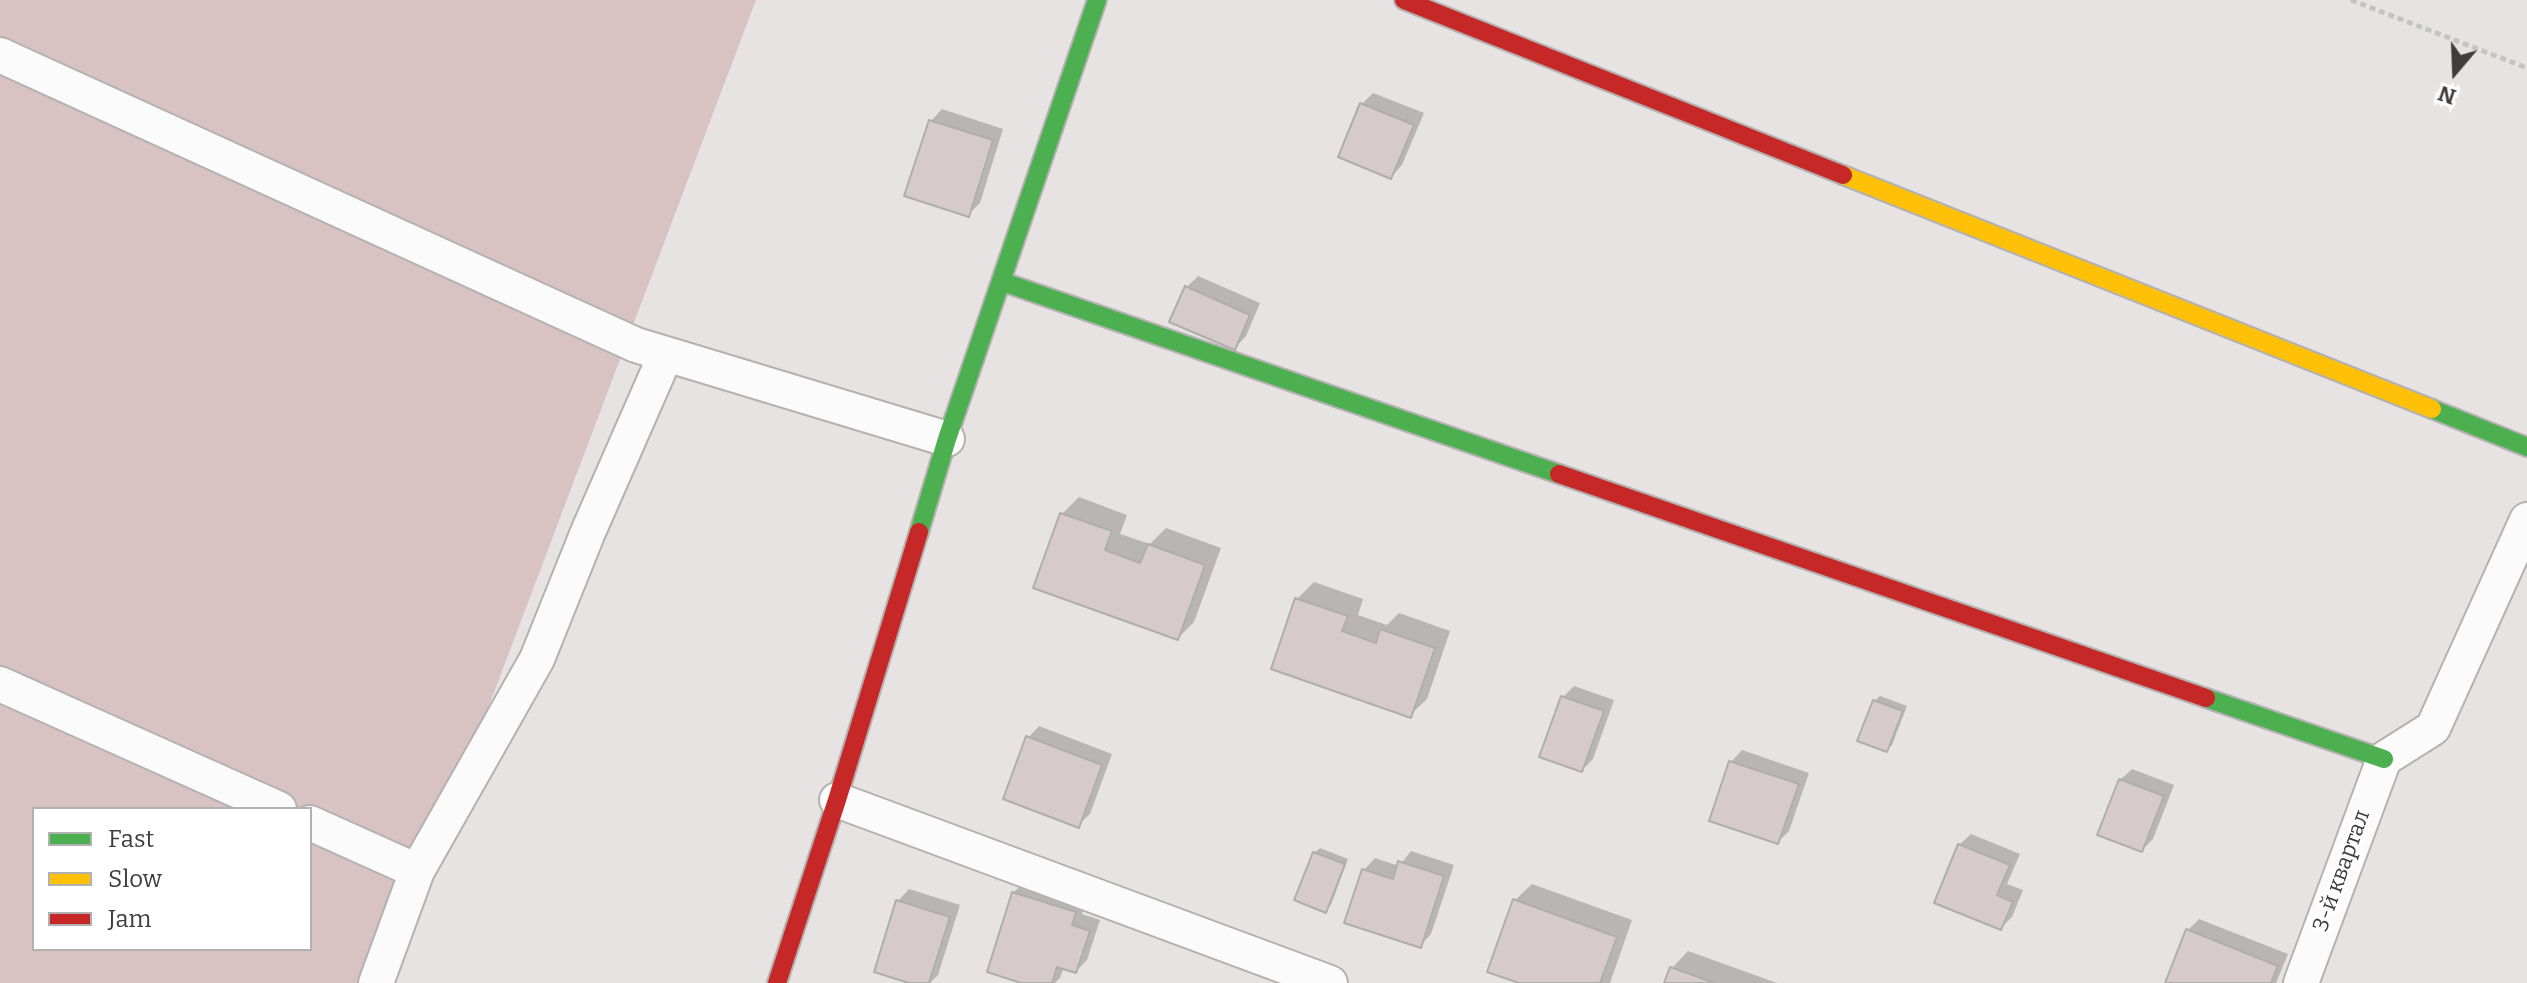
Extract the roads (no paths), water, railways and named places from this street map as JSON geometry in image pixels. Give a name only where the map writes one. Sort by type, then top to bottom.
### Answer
[{"type":"street","points":[[777,983],[837,800],[947,439],[1097,0]]},
{"type":"street","points":[[1404,0],[2527,447]]},
{"type":"street","points":[[0,55],[622,339],[947,439]]},
{"type":"street","points":[[1003,282],[2384,759],[2433,728],[2527,520]]},
{"type":"street","points":[[376,983],[417,871],[537,659],[588,532],[666,354]]},
{"type":"street","points":[[0,684],[275,807]]},
{"type":"street","name":"3-й квартал","points":[[2301,983],[2384,759]]},
{"type":"street","points":[[837,800],[1330,983]]},
{"type":"street","points":[[312,824],[417,871]]}]
